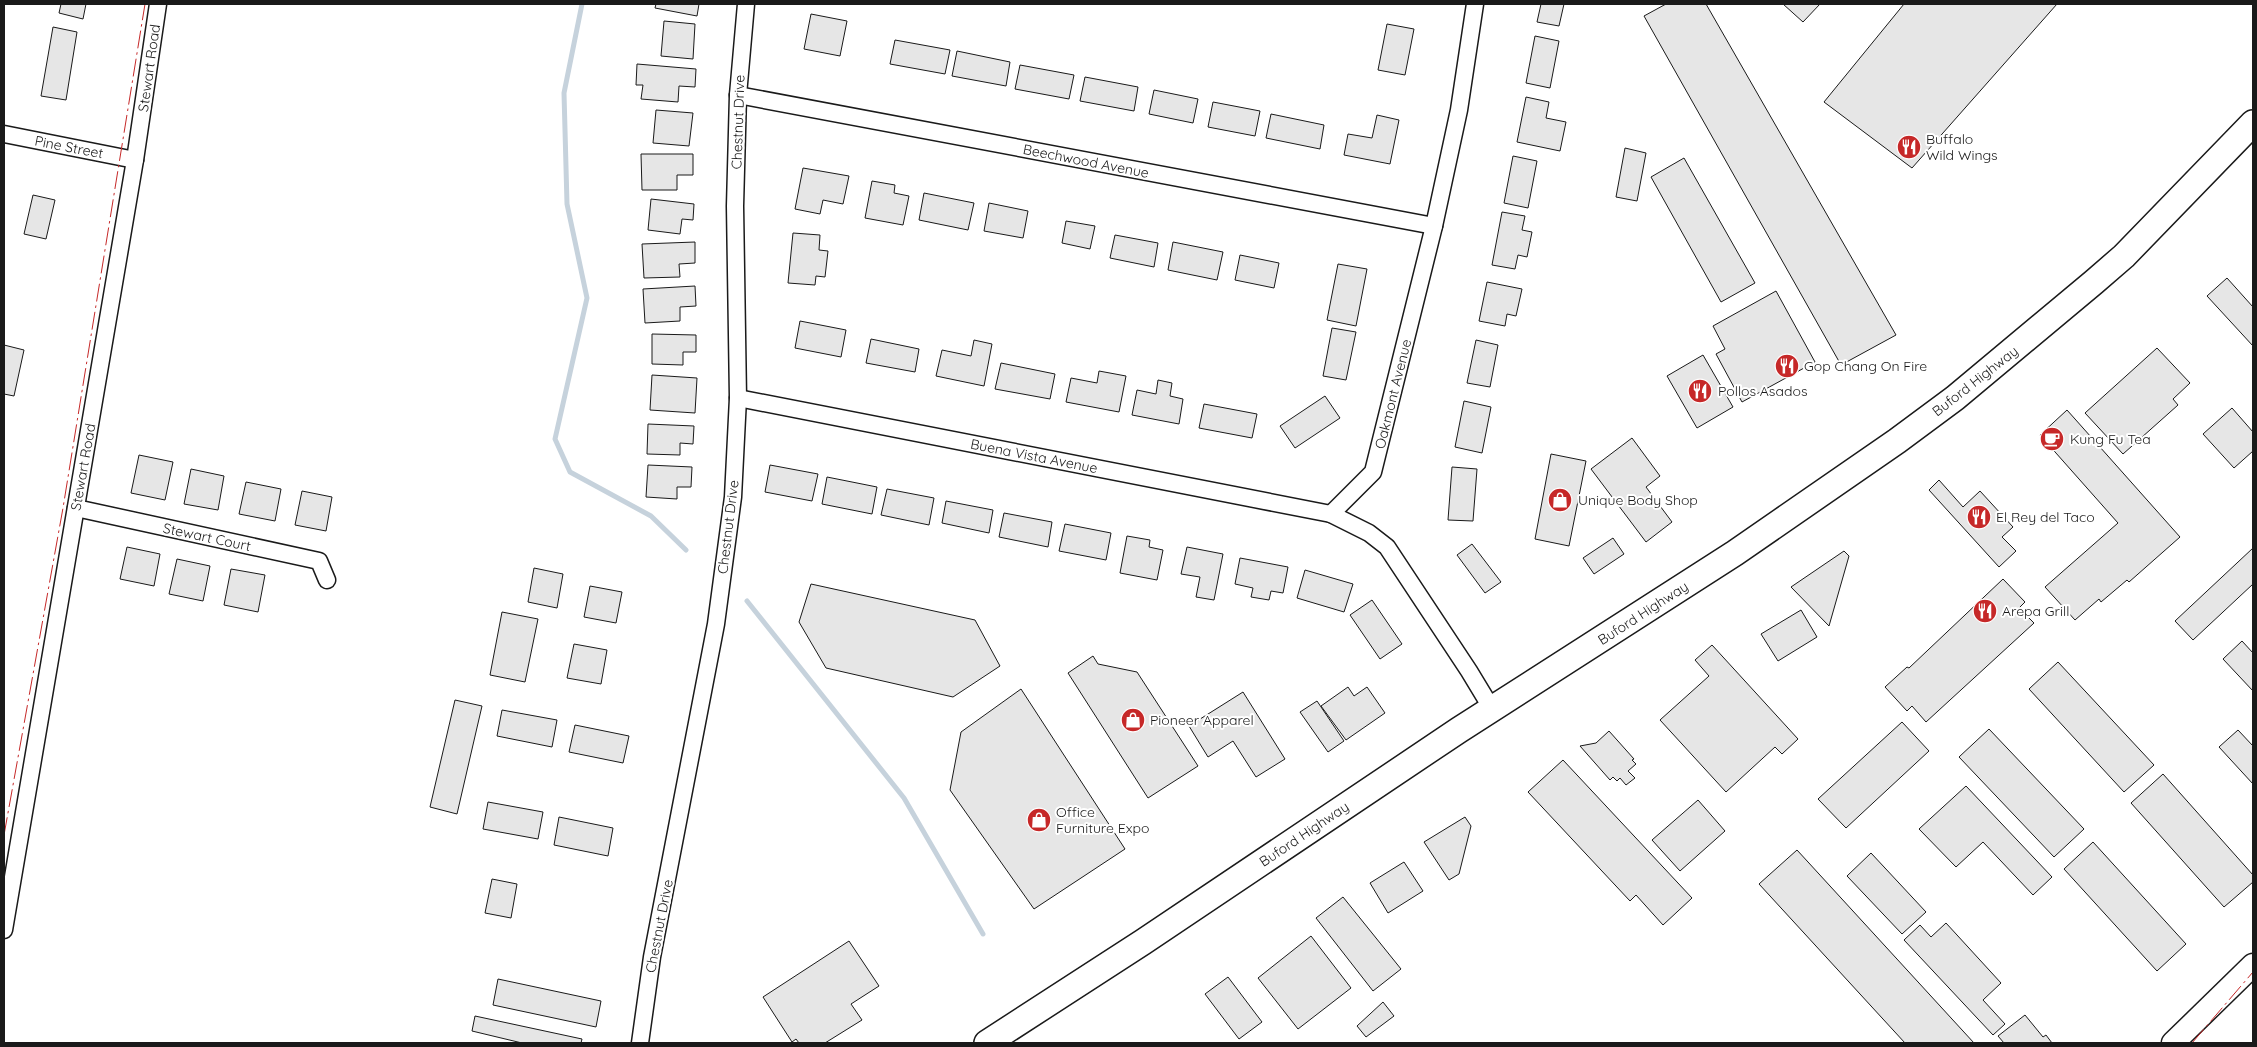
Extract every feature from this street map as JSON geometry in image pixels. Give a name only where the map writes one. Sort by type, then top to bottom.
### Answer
[{"type":"main road","name":"Buford Highway","points":[[987,1043],[1492,709],[1735,552],[1897,441],[1955,398],[2061,312],[2124,256],[2253,123]]},
{"type":"street","name":"Stewart Road","points":[[4,930],[135,160],[158,4]]},
{"type":"street","name":"Chestnut Drive","points":[[640,1043],[652,957],[716,624],[733,497],[738,398],[735,206],[738,95],[746,4]]},
{"type":"street","name":"Oakmont Avenue","points":[[1331,514],[1373,472],[1434,226],[1459,110],[1475,4]]},
{"type":"street","name":"Beechwood Avenue","points":[[738,95],[1434,226]]},
{"type":"street","name":"Pine Street","points":[[4,134],[135,160]]},
{"type":"street","name":"Buena Vista Avenue","points":[[738,398],[1331,514]]},
{"type":"street","name":"Stewart Court","points":[[76,508],[319,561],[327,580]]},
{"type":"street","points":[[1331,514],[1369,533],[1388,547],[1492,709]]},
{"type":"street","points":[[2173,1043],[2252,968]]},
{"type":"building","points":[[61,4],[86,4],[83,19],[59,13]]},
{"type":"building","points":[[656,4],[699,4],[697,16],[655,8]]},
{"type":"building","points":[[1541,4],[1564,4],[1559,26],[1537,22]]},
{"type":"building","points":[[1666,4],[1706,4],[1896,335],[1841,365],[1644,16]]},
{"type":"building","points":[[1783,4],[1820,4],[1803,22]]},
{"type":"building","points":[[1904,4],[2057,4],[1912,168],[1824,102]]},
{"type":"building","points":[[811,14],[847,21],[840,56],[804,49]]},
{"type":"building","points":[[664,21],[695,24],[693,59],[661,56]]},
{"type":"building","points":[[1387,24],[1414,29],[1405,75],[1378,70]]},
{"type":"building","points":[[53,27],[77,32],[66,100],[41,96]]},
{"type":"building","points":[[1535,36],[1559,41],[1550,88],[1526,83]]},
{"type":"building","points":[[895,40],[950,50],[945,74],[890,64]]},
{"type":"building","points":[[957,51],[1010,62],[1006,86],[952,76]]},
{"type":"building","points":[[637,64],[696,69],[695,87],[679,86],[678,102],[641,99],[643,85],[636,85]]},
{"type":"building","points":[[1020,65],[1074,75],[1069,99],[1015,89]]},
{"type":"building","points":[[1085,77],[1138,87],[1134,111],[1080,101]]},
{"type":"building","points":[[1154,90],[1198,99],[1193,123],[1149,114]]},
{"type":"building","points":[[1526,97],[1549,102],[1546,118],[1566,122],[1560,151],[1517,142]]},
{"type":"building","points":[[1213,102],[1260,111],[1255,136],[1208,127]]},
{"type":"building","points":[[656,110],[693,113],[689,146],[653,143]]},
{"type":"building","points":[[1271,114],[1324,125],[1320,149],[1266,138]]},
{"type":"building","points":[[1377,115],[1399,120],[1390,164],[1344,155],[1348,134],[1372,138]]},
{"type":"building","points":[[1625,148],[1646,153],[1637,201],[1616,197]]},
{"type":"building","points":[[641,154],[693,154],[693,175],[677,175],[677,190],[642,190]]},
{"type":"building","points":[[1513,156],[1537,161],[1528,208],[1504,203]]},
{"type":"building","points":[[1684,158],[1755,283],[1721,302],[1651,177]]},
{"type":"building","points":[[803,168],[849,176],[843,204],[823,200],[820,214],[795,209]]},
{"type":"building","points":[[872,181],[895,185],[894,193],[909,196],[903,225],[865,218]]},
{"type":"building","points":[[924,193],[974,203],[968,230],[919,220]]},
{"type":"building","points":[[33,195],[55,200],[46,239],[24,234]]},
{"type":"building","points":[[651,199],[694,204],[693,220],[682,219],[680,234],[648,230]]},
{"type":"building","points":[[989,203],[1028,211],[1023,238],[984,231]]},
{"type":"building","points":[[1502,212],[1525,216],[1522,230],[1532,232],[1527,257],[1518,255],[1515,269],[1492,265]]},
{"type":"building","points":[[1066,221],[1095,226],[1090,249],[1062,243]]},
{"type":"building","points":[[793,233],[820,235],[819,250],[828,251],[825,277],[816,276],[815,285],[788,283]]},
{"type":"building","points":[[1115,235],[1158,243],[1154,267],[1110,258]]},
{"type":"building","points":[[695,242],[695,263],[679,264],[680,277],[644,278],[642,244]]},
{"type":"building","points":[[1173,242],[1223,252],[1217,280],[1168,270]]},
{"type":"building","points":[[1240,255],[1279,263],[1274,288],[1235,280]]},
{"type":"building","points":[[1338,264],[1367,269],[1356,326],[1327,320]]},
{"type":"building","points":[[2227,278],[2253,307],[2253,346],[2207,296]]},
{"type":"building","points":[[1487,282],[1522,289],[1516,316],[1507,314],[1505,326],[1479,321]]},
{"type":"building","points":[[695,286],[696,306],[680,307],[680,321],[645,323],[643,289]]},
{"type":"building","points":[[1776,291],[1815,362],[1742,402],[1716,354],[1725,349],[1713,326]]},
{"type":"building","points":[[800,321],[846,330],[841,357],[795,348]]},
{"type":"building","points":[[1332,328],[1356,332],[1346,380],[1323,376]]},
{"type":"building","points":[[652,334],[696,335],[696,352],[683,352],[683,365],[652,364]]},
{"type":"building","points":[[871,339],[919,349],[915,372],[866,363]]},
{"type":"building","points":[[974,340],[992,344],[984,386],[936,376],[942,350],[971,356]]},
{"type":"building","points":[[1476,340],[1498,345],[1490,387],[1467,383]]},
{"type":"building","points":[[4,345],[24,350],[14,396],[4,394]]},
{"type":"building","points":[[2157,348],[2190,383],[2173,399],[2178,405],[2123,454],[2085,413]]},
{"type":"building","name":"Pollos Asados","points":[[1703,355],[1733,407],[1697,428],[1667,376]]},
{"type":"building","points":[[1001,363],[1055,374],[1050,399],[995,389]]},
{"type":"building","points":[[1099,371],[1126,376],[1119,412],[1066,402],[1071,378],[1097,383]]},
{"type":"building","points":[[652,375],[697,378],[695,413],[650,410]]},
{"type":"building","points":[[1158,380],[1172,383],[1170,396],[1183,399],[1179,424],[1132,415],[1137,390],[1156,394]]},
{"type":"building","points":[[1325,396],[1340,418],[1295,448],[1280,426]]},
{"type":"building","points":[[1464,401],[1491,407],[1482,453],[1455,447]]},
{"type":"building","points":[[1204,404],[1257,414],[1252,438],[1199,428]]},
{"type":"building","points":[[2232,408],[2253,432],[2253,451],[2234,468],[2203,434]]},
{"type":"building","points":[[2067,410],[2180,537],[2129,582],[2127,580],[2101,602],[2099,599],[2075,620],[2045,587],[2118,523],[2040,435]]},
{"type":"building","points":[[648,424],[694,426],[693,444],[680,443],[680,455],[647,454]]},
{"type":"building","points":[[1632,438],[1660,476],[1646,487],[1672,522],[1646,542],[1591,469]]},
{"type":"building","name":"Unique Body Shop","points":[[1551,454],[1586,461],[1569,546],[1535,539]]},
{"type":"building","points":[[139,455],[173,462],[165,500],[131,493]]},
{"type":"building","points":[[648,465],[692,467],[691,487],[677,487],[677,499],[646,497]]},
{"type":"building","points":[[770,465],[818,474],[812,501],[765,492]]},
{"type":"building","points":[[1452,467],[1477,469],[1473,521],[1448,520]]},
{"type":"building","points":[[191,469],[224,476],[218,510],[184,504]]},
{"type":"building","points":[[827,477],[877,487],[872,514],[822,504]]},
{"type":"building","name":"El Rey del Taco","points":[[1939,480],[1963,507],[1980,491],[2013,527],[2002,537],[2016,551],[1999,567],[1929,490]]},
{"type":"building","points":[[246,482],[281,489],[275,521],[239,514]]},
{"type":"building","points":[[887,489],[934,498],[929,525],[881,515]]},
{"type":"building","points":[[302,491],[332,497],[326,531],[295,525]]},
{"type":"building","points":[[946,501],[993,510],[989,533],[942,523]]},
{"type":"building","points":[[1004,513],[1052,522],[1048,547],[999,537]]},
{"type":"building","points":[[1065,524],[1111,533],[1106,560],[1059,551]]},
{"type":"building","points":[[1127,536],[1150,540],[1149,547],[1163,550],[1157,580],[1120,573]]},
{"type":"building","points":[[1613,538],[1624,554],[1594,574],[1583,558]]},
{"type":"building","points":[[1472,544],[1501,582],[1485,593],[1457,555]]},
{"type":"building","points":[[127,547],[160,554],[154,586],[120,579]]},
{"type":"building","points":[[1187,547],[1223,554],[1214,600],[1196,597],[1200,577],[1181,574]]},
{"type":"building","points":[[2253,548],[2253,584],[2193,640],[2175,621]]},
{"type":"building","points":[[1844,551],[1849,556],[1829,626],[1791,587]]},
{"type":"building","points":[[1240,558],[1288,567],[1283,593],[1271,591],[1269,600],[1251,597],[1253,588],[1235,584]]},
{"type":"building","points":[[177,559],[210,566],[203,601],[169,594]]},
{"type":"building","points":[[534,568],[563,574],[557,608],[528,602]]},
{"type":"building","points":[[231,569],[265,575],[258,612],[224,605]]},
{"type":"building","points":[[1305,570],[1353,584],[1344,612],[1297,598]]},
{"type":"building","points":[[2003,579],[2025,602],[2019,608],[2034,623],[1926,722],[1912,706],[1907,711],[1885,687],[1907,667],[1909,668]]},
{"type":"building","points":[[811,584],[975,620],[1000,666],[953,697],[826,668],[799,622]]},
{"type":"building","points":[[590,586],[622,592],[616,623],[584,617]]},
{"type":"building","points":[[1372,600],[1402,644],[1380,659],[1350,615]]},
{"type":"building","points":[[1801,610],[1817,637],[1778,661],[1761,634]]},
{"type":"building","points":[[502,612],[538,619],[525,682],[490,675]]},
{"type":"building","points":[[2242,641],[2253,653],[2253,691],[2223,659]]},
{"type":"building","points":[[574,644],[607,650],[601,684],[567,678]]},
{"type":"building","points":[[1712,645],[1798,739],[1782,754],[1775,747],[1726,792],[1660,720],[1709,676],[1695,660]]},
{"type":"building","name":"Pioneer Apparel","points":[[1093,656],[1098,664],[1137,672],[1198,766],[1148,798],[1068,673]]},
{"type":"building","points":[[2058,662],[2154,765],[2124,792],[2029,689]]},
{"type":"building","points":[[1348,687],[1354,696],[1367,687],[1385,713],[1346,740],[1321,706]]},
{"type":"building","name":"Office Furniture Expo","points":[[1021,689],[1125,849],[1034,909],[950,790],[961,732]]},
{"type":"building","points":[[1243,692],[1285,759],[1256,777],[1233,741],[1208,757],[1189,726]]},
{"type":"building","points":[[455,700],[482,706],[457,814],[430,807]]},
{"type":"building","points":[[1317,701],[1344,741],[1328,752],[1300,712]]},
{"type":"building","points":[[502,710],[557,720],[552,747],[497,736]]},
{"type":"building","points":[[1902,722],[1929,751],[1846,828],[1818,799]]},
{"type":"building","points":[[575,725],[629,736],[623,763],[569,752]]},
{"type":"building","points":[[1989,729],[2084,829],[2054,857],[1959,757]]},
{"type":"building","points":[[2238,730],[2253,746],[2253,784],[2219,747]]},
{"type":"building","points":[[1609,731],[1634,759],[1632,760],[1636,764],[1628,771],[1635,778],[1626,785],[1620,778],[1617,781],[1613,777],[1610,780],[1580,746],[1596,743]]},
{"type":"building","points":[[1563,760],[1692,898],[1663,925],[1636,895],[1630,901],[1528,792]]},
{"type":"building","points":[[2163,774],[2253,875],[2253,882],[2224,907],[2131,803]]},
{"type":"building","points":[[1966,786],[2052,877],[2033,895],[1983,842],[1956,867],[1919,829]]},
{"type":"building","points":[[1698,800],[1725,831],[1680,871],[1652,840]]},
{"type":"building","points":[[488,802],[543,812],[538,839],[483,829]]},
{"type":"building","points":[[559,817],[613,828],[608,856],[554,845]]},
{"type":"building","points":[[1465,817],[1471,826],[1459,874],[1449,880],[1424,842]]},
{"type":"building","points":[[2093,842],[2186,944],[2157,971],[2064,869]]},
{"type":"building","points":[[1797,850],[1974,1043],[1905,1043],[1759,884]]},
{"type":"building","points":[[1871,853],[1926,912],[1902,934],[1847,876]]},
{"type":"building","points":[[1404,862],[1423,891],[1388,913],[1370,883]]},
{"type":"building","points":[[492,879],[517,884],[511,918],[485,913]]},
{"type":"building","points":[[1343,897],[1401,969],[1373,991],[1316,918]]},
{"type":"building","points":[[1946,923],[2001,983],[1983,1000],[2005,1024],[1993,1035],[1904,940],[1920,925],[1931,937]]},
{"type":"building","points":[[1311,936],[1351,988],[1298,1029],[1258,978]]},
{"type":"building","points":[[849,941],[879,986],[851,1004],[862,1020],[825,1043],[799,1043],[796,1039],[792,1042],[763,997]]},
{"type":"building","points":[[1228,977],[1262,1022],[1239,1039],[1205,994]]},
{"type":"building","points":[[498,979],[601,1001],[596,1027],[493,1005]]},
{"type":"building","points":[[1383,1002],[1394,1016],[1366,1037],[1357,1026]]},
{"type":"building","points":[[2025,1015],[2043,1037],[2046,1035],[2052,1043],[2004,1043],[1998,1036]]},
{"type":"building","points":[[475,1016],[582,1039],[581,1043],[522,1043],[472,1031]]},
{"type":"waterway","points":[[582,4],[564,93],[567,204],[587,298],[555,439],[570,472],[651,516],[686,550]]},
{"type":"waterway","points":[[747,601],[904,798],[983,934]]},
{"type":"power","points":[[4,835],[63,508],[145,4]]},
{"type":"power","points":[[2192,1043],[2253,972]]},
{"type":"place","name":"Buffalo Wild Wings","points":[[1909,147]]},
{"type":"place","name":"Gop Chang On Fire","points":[[1787,366]]},
{"type":"place","name":"Pollos Asados","points":[[1700,391]]},
{"type":"place","name":"Kung Fu Tea","points":[[2052,439]]},
{"type":"place","name":"Unique Body Shop","points":[[1560,500]]},
{"type":"place","name":"El Rey del Taco","points":[[1979,517]]},
{"type":"place","name":"Arepa Grill","points":[[1985,611]]},
{"type":"place","name":"Pioneer Apparel","points":[[1133,720]]},
{"type":"place","name":"Office Furniture Expo","points":[[1039,820]]}]
